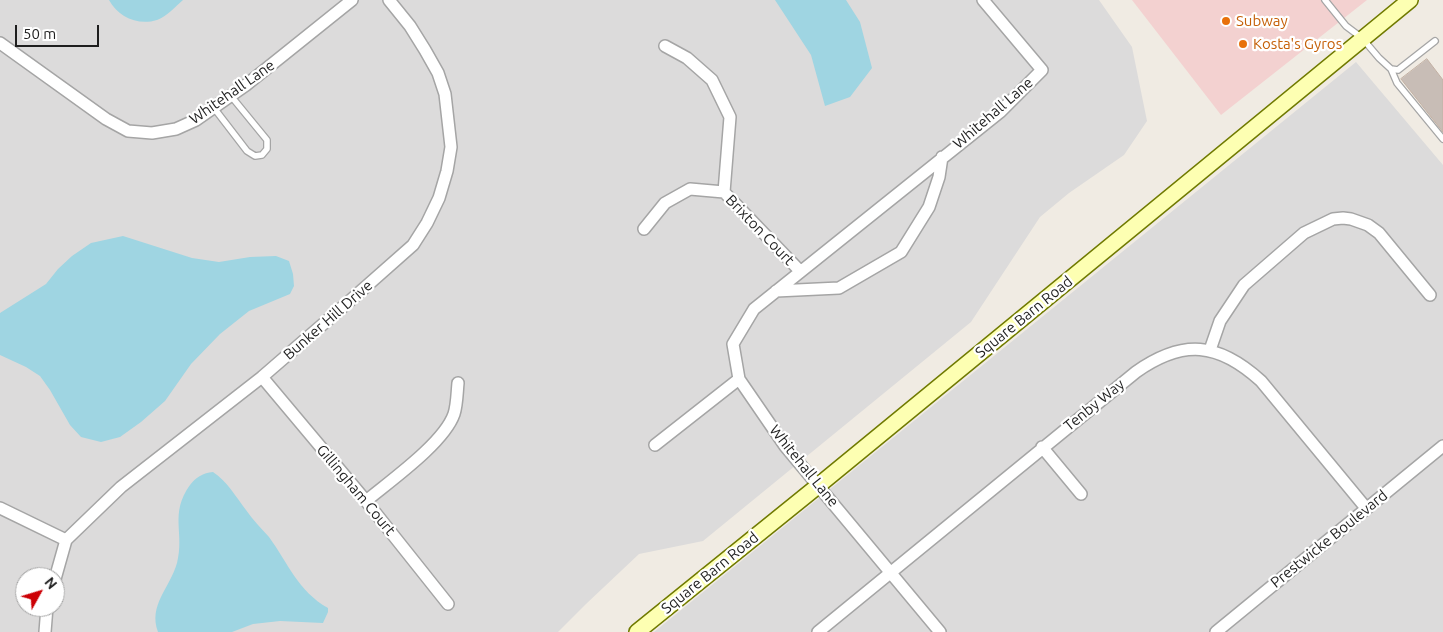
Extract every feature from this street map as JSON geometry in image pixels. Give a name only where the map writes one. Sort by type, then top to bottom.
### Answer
[{"type":"street","name":"Whitehall Lane","points":[[0,43],[106,119],[128,131],[152,133],[176,129],[196,120],[231,96],[352,0]]},
{"type":"street","name":"Bunker Hill Drive","points":[[66,540],[134,476],[262,377],[414,245],[439,198],[447,171],[451,147],[445,94],[438,73],[410,26],[389,0]]},
{"type":"street","name":"Whitehall Lane","points":[[940,632],[786,446],[739,378],[732,344],[754,309],[1000,112],[1042,70],[983,0]]},
{"type":"street","name":"Square Barn Road","points":[[637,632],[1410,0]]},
{"type":"street","points":[[665,46],[687,58],[712,80],[730,117],[724,192]]},
{"type":"street","name":"Whitehall Lane","points":[[776,290],[838,288],[901,252],[929,207],[939,177],[942,157]]},
{"type":"street","name":"Brixton Court","points":[[644,228],[665,203],[690,189],[724,192],[800,271]]},
{"type":"street","points":[[1210,350],[1220,321],[1244,285],[1304,233],[1333,219],[1351,219],[1368,225],[1379,233],[1430,295]]},
{"type":"street","name":"Tenby Way","points":[[818,632],[1042,447],[1152,360],[1180,351],[1210,350],[1245,366],[1261,381],[1366,508]]},
{"type":"street","name":"Gillingham Court","points":[[262,377],[366,501],[448,604]]},
{"type":"street","points":[[655,445],[739,378]]},
{"type":"street","points":[[366,501],[442,434],[454,414],[458,383]]},
{"type":"street","name":"Prestwicke Boulevard","points":[[1216,632],[1443,446]]},
{"type":"street","points":[[1042,447],[1081,494]]},
{"type":"street","points":[[0,508],[66,540],[58,567]]},
{"type":"street","points":[[44,632],[46,617]]},
{"type":"lane","points":[[1325,0],[1346,26],[1362,38],[1378,58],[1391,69],[1397,83],[1443,139]]},
{"type":"lane","points":[[1391,69],[1398,70],[1434,42]]},
{"type":"lane","points":[[214,108],[247,151],[255,156],[262,155],[267,148],[267,140],[231,96]]},
{"type":"shaded area","points":[[0,0],[1099,0],[1132,47],[1147,121],[1124,155],[1069,193],[1040,217],[971,322],[703,541],[639,554],[558,632],[0,632]]},
{"type":"shaded area","points":[[1132,0],[1367,0],[1221,115]]},
{"type":"shaded area","points":[[1356,62],[1443,165],[1443,632],[654,632]]},
{"type":"water","points":[[109,0],[183,0],[160,19],[143,22],[129,19],[118,11]]},
{"type":"water","points":[[775,0],[846,0],[860,22],[872,68],[850,97],[825,106],[811,55]]},
{"type":"water","points":[[123,236],[192,258],[219,262],[250,257],[276,256],[289,261],[294,286],[290,294],[249,311],[220,334],[191,364],[165,401],[141,422],[120,437],[101,442],[81,437],[70,425],[40,376],[0,355],[0,313],[46,284],[72,256],[91,243]]},
{"type":"water","points":[[213,472],[227,485],[269,537],[301,585],[328,608],[323,623],[280,621],[253,624],[232,632],[158,632],[156,613],[158,605],[174,572],[179,552],[180,505],[190,485],[195,480],[203,474]]},
{"type":"building","points":[[1427,59],[1443,80],[1443,132],[1401,79]]},
{"type":"place","name":"Subway","points":[[1226,21]]},
{"type":"place","name":"Kosta's Gyros","points":[[1243,44]]}]
